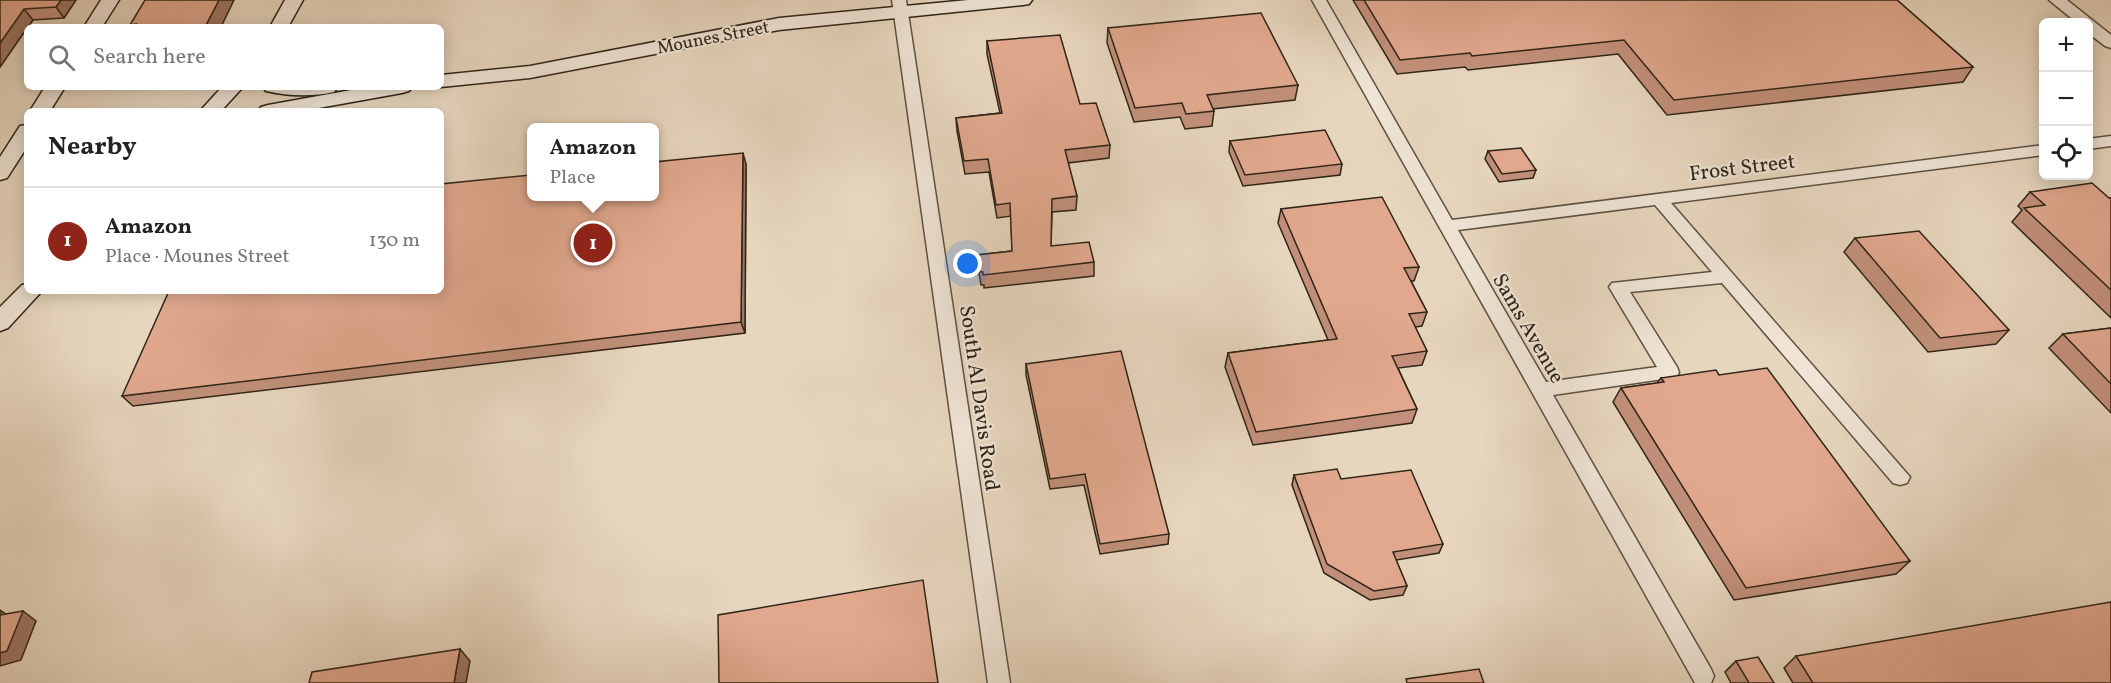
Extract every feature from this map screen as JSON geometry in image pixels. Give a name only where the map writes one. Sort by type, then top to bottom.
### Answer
[{"type":"main road","points":[[95,24],[110,0]]},
{"type":"main road","points":[[281,24],[294,0]]},
{"type":"main road","name":"Mounes Street","points":[[444,81],[530,72],[779,24],[900,6],[1023,0]]},
{"type":"main road","points":[[44,108],[53,90]]},
{"type":"main road","points":[[213,108],[230,90]]},
{"type":"main road","points":[[285,108],[385,90]]},
{"type":"main road","points":[[0,173],[24,136]]},
{"type":"main road","points":[[3,317],[27,294]]},
{"type":"street","name":"Sams Avenue","points":[[1319,0],[1703,676]]},
{"type":"street","points":[[2057,0],[2080,18]]},
{"type":"street","name":"South Al Davis Road","points":[[900,6],[999,683]]},
{"type":"street","points":[[2093,29],[2111,43]]},
{"type":"street","points":[[2093,143],[2111,141]]},
{"type":"street","name":"Frost Street","points":[[1446,226],[2039,150]]},
{"type":"street","points":[[1658,198],[1900,477]]},
{"type":"street","points":[[1539,390],[1670,372],[1618,287],[1725,277]]},
{"type":"building","points":[[0,0],[61,0],[56,7],[24,9],[0,43]]},
{"type":"building","points":[[145,0],[219,0],[207,24],[131,24]]},
{"type":"building","points":[[1364,0],[1897,0],[1973,67],[1674,100],[1624,40],[1472,56],[1470,53],[1400,60]]},
{"type":"building","points":[[1261,13],[1298,85],[1207,95],[1214,111],[1186,114],[1182,103],[1135,108],[1108,28]]},
{"type":"building","points":[[1060,35],[1080,104],[1096,103],[1110,145],[1065,150],[1077,196],[1052,199],[1051,246],[1089,242],[1094,262],[983,275],[983,272],[980,272],[977,255],[1012,251],[1010,203],[996,205],[988,159],[964,161],[956,118],[1002,113],[987,41]]},
{"type":"building","points":[[1325,130],[1342,164],[1245,175],[1230,141]]},
{"type":"building","points":[[1521,148],[1536,170],[1502,174],[1488,151]]},
{"type":"building","points":[[743,153],[741,322],[122,396],[168,294],[444,294],[444,184],[527,175],[527,201],[659,201],[659,161]]},
{"type":"building","points":[[2092,183],[2111,198],[2111,290],[2024,208],[2045,205],[2030,192]]},
{"type":"building","points":[[1382,197],[1419,267],[1404,268],[1427,312],[1409,314],[1427,351],[1392,356],[1417,409],[1256,432],[1228,353],[1337,339],[1281,209]]},
{"type":"building","points":[[1919,231],[2009,330],[1940,338],[1855,238]]},
{"type":"building","points":[[2111,328],[2111,384],[2063,334]]},
{"type":"building","points":[[1121,351],[1169,534],[1100,544],[1085,474],[1050,479],[1026,364]]},
{"type":"building","points":[[1767,368],[1910,561],[1746,588],[1621,388],[1664,382],[1661,378],[1716,370],[1719,375]]},
{"type":"building","points":[[1337,469],[1341,479],[1411,470],[1443,544],[1393,552],[1407,586],[1374,591],[1327,564],[1294,475]]},
{"type":"building","points":[[923,580],[938,683],[719,683],[718,615]]},
{"type":"building","points":[[2111,602],[2111,683],[1813,683],[1796,656]]},
{"type":"building","points":[[23,611],[7,651],[0,653],[0,615]]},
{"type":"building","points":[[460,649],[454,683],[309,683],[312,672]]},
{"type":"building","points":[[1758,657],[1774,683],[1749,683],[1736,661]]},
{"type":"building","points":[[1479,669],[1484,683],[1407,683],[1406,679]]},
{"type":"place","name":"Amazon","points":[[593,243]]}]
